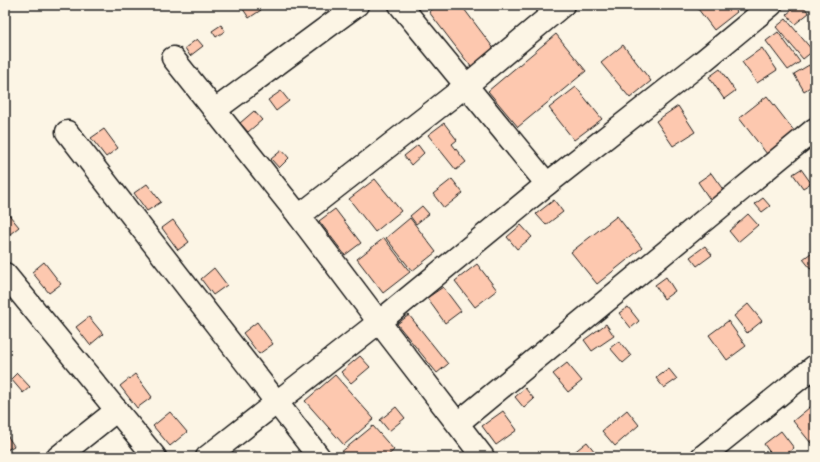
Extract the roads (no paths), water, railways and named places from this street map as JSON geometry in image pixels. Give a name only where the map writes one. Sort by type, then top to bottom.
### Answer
[{"type":"street","points":[[214,110],[357,5]]},
{"type":"street","points":[[400,5],[547,184]]},
{"type":"street","points":[[299,216],[467,85],[563,5]]},
{"type":"street","points":[[207,457],[379,322],[547,184],[702,62],[771,5]]},
{"type":"street","points":[[173,58],[299,216],[483,457]]},
{"type":"street","points":[[458,423],[815,129]]},
{"type":"street","points":[[67,132],[319,457]]},
{"type":"street","points":[[5,274],[155,457]]},
{"type":"street","points":[[702,457],[815,366]]},
{"type":"street","points":[[58,457],[117,410]]}]
